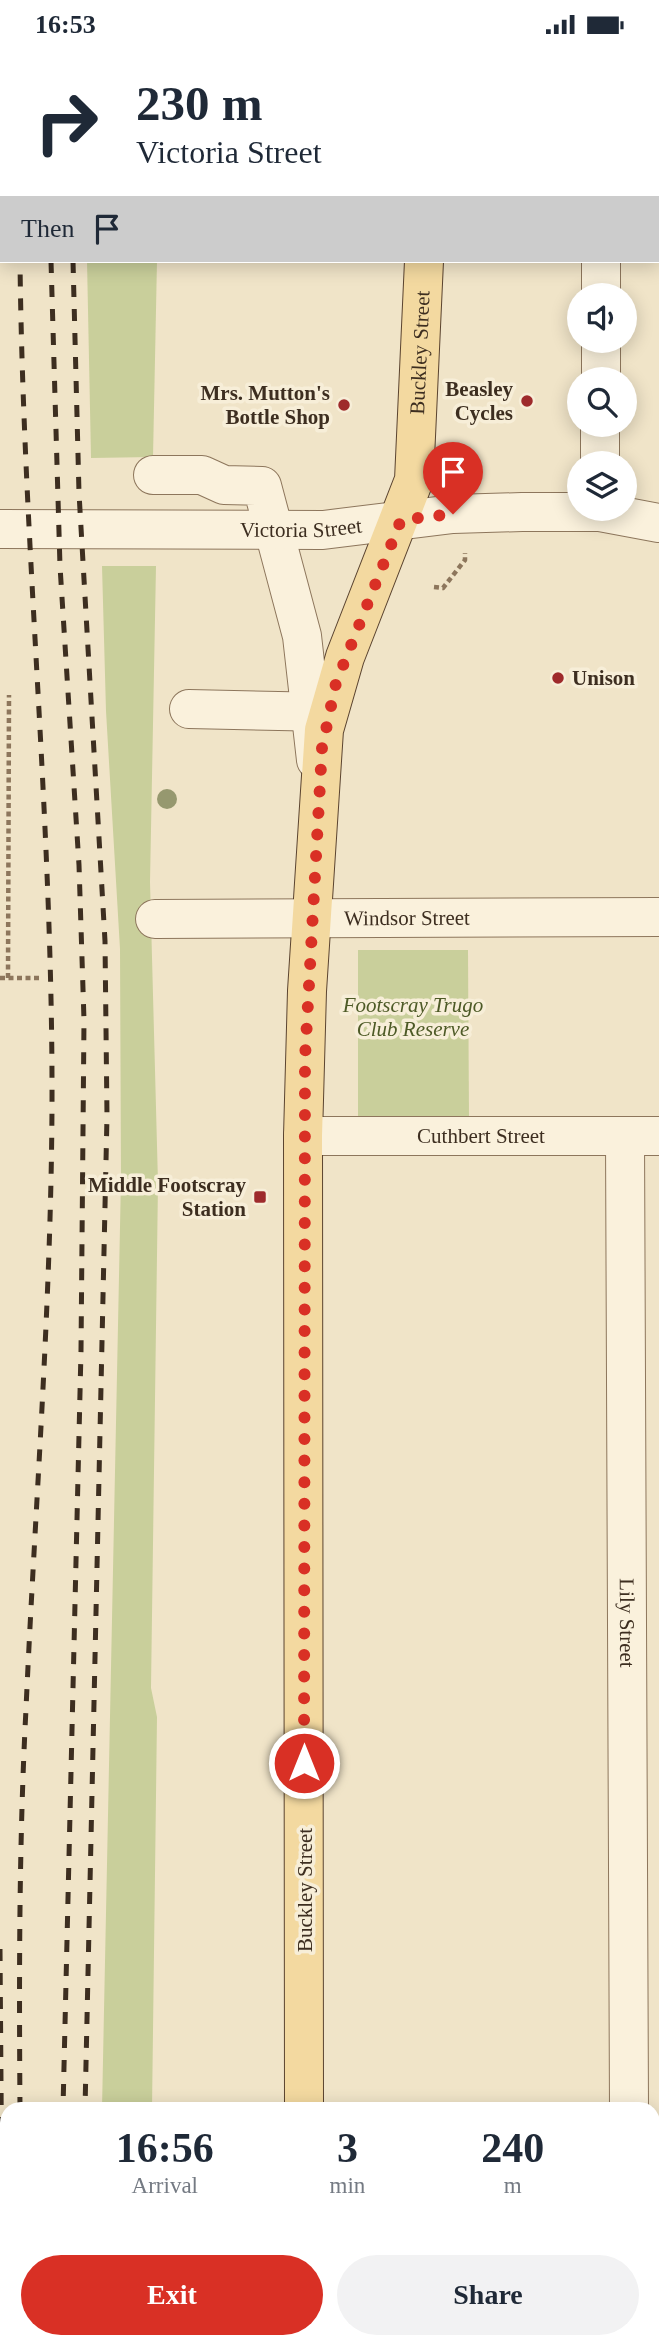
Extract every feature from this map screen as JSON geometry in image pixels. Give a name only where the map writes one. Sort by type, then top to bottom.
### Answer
[{"type":"main road","name":"Buckley Street","points":[[304,2102],[303,1136],[320,712],[401,520],[416,471],[424,263]]},
{"type":"street","points":[[601,263],[601,283]]},
{"type":"street","points":[[153,475],[202,475],[224,485],[262,486],[320,712],[189,709]]},
{"type":"street","name":"Victoria Street","points":[[637,504],[659,500]]},
{"type":"street","name":"Victoria Street","points":[[0,529],[332,530],[453,514],[567,510]]},
{"type":"street","name":"Victoria Street","points":[[637,517],[659,523]]},
{"type":"street","name":"Windsor Street","points":[[155,919],[659,917]]},
{"type":"street","name":"Cuthbert Street","points":[[303,1136],[642,1136]]},
{"type":"street","name":"Lily Street","points":[[629,2102],[642,1136]]},
{"type":"path","points":[[456,463],[466,466],[466,474]]},
{"type":"path","points":[[434,587],[443,588],[465,560],[465,554]]},
{"type":"path","points":[[8,978],[9,695]]},
{"type":"path","points":[[0,978],[42,978]]},
{"type":"green space","points":[[87,263],[157,263],[153,457],[91,458]]},
{"type":"green space","points":[[102,566],[156,566],[150,882],[158,1183],[151,1688],[157,1717],[152,2102],[102,2102],[121,1178],[120,949],[106,711]]},
{"type":"green space","name":"Footscray Trugo Club Reserve","points":[[358,950],[468,950],[469,1118],[358,1118]]},
{"type":"railway","points":[[20,263],[26,472],[48,895],[52,1106],[46,1332],[22,1809],[20,2102]]},
{"type":"railway","points":[[51,263],[60,566],[79,865],[84,1020],[81,1351],[63,2102]]},
{"type":"railway","points":[[73,263],[79,493],[105,941],[107,1116],[85,2102]]},
{"type":"railway","points":[[0,1949],[1,2102]]},
{"type":"place","name":"Beasley Cycles","points":[[527,401]]},
{"type":"place","name":"Mrs. Mutton's Bottle Shop","points":[[344,405]]},
{"type":"place","name":"Unison","points":[[558,678]]},
{"type":"place","name":"Middle Footscray Station","points":[[260,1197]]},
{"type":"route","points":[[304,1763],[303,1136],[307,991],[324,730],[345,657],[401,520],[453,514]]}]
